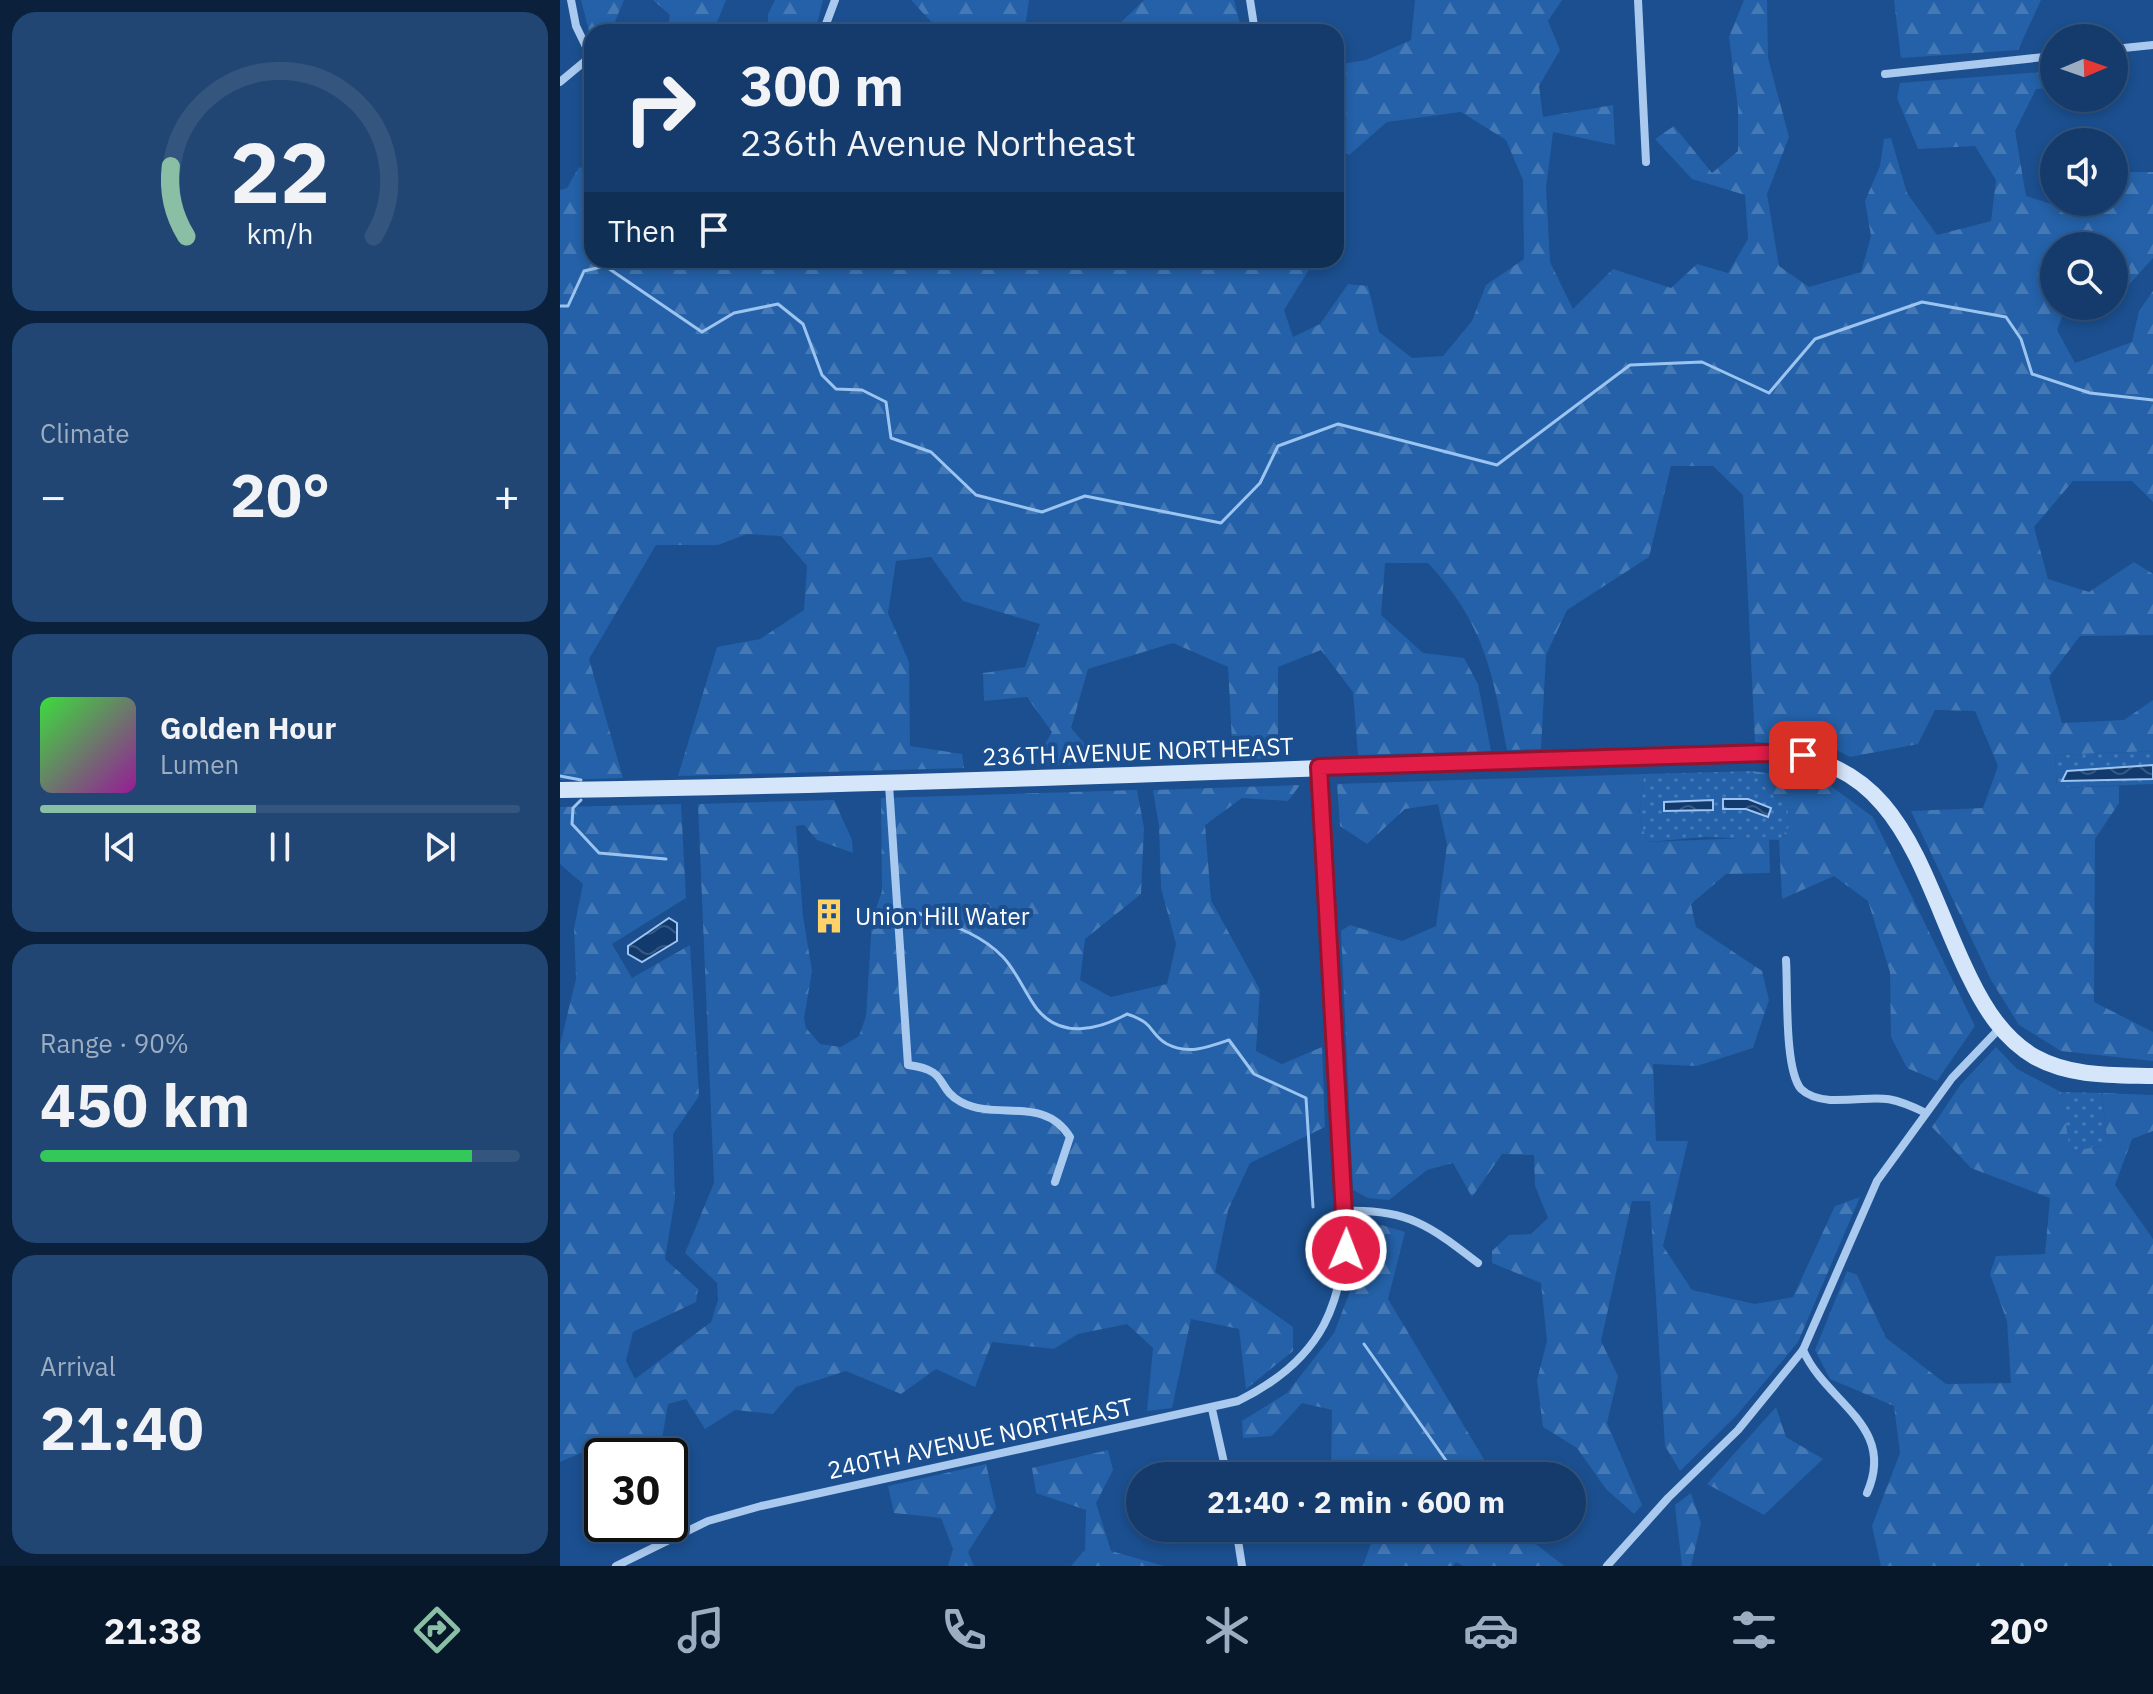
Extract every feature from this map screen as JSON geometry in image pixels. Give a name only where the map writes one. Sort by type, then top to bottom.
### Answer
[{"type":"street","points":[[571,0],[576,26],[584,43]]},
{"type":"street","points":[[826,24],[835,0]]},
{"type":"street","points":[[1250,0],[1254,24]]},
{"type":"street","points":[[1638,0],[1646,162]]},
{"type":"street","points":[[2128,48],[2153,45]]},
{"type":"street","points":[[1885,74],[2040,57]]},
{"type":"street","points":[[560,82],[584,63]]},
{"type":"street","name":"236TH AVENUE NORTHEAST","points":[[560,790],[889,785],[1319,767],[1767,753],[1803,755],[1829,763],[1856,777],[1875,792],[1902,830],[1966,970],[2000,1028],[2030,1054],[2068,1069],[2153,1076]]},
{"type":"street","points":[[1319,767],[1346,1211],[1401,1214],[1442,1235],[1478,1263]]},
{"type":"street","points":[[889,785],[908,1065],[926,1067],[941,1077],[948,1091],[962,1103],[1046,1116],[1061,1122],[1070,1137],[1055,1182]]},
{"type":"street","points":[[1786,960],[1791,1058],[1801,1088],[1810,1095],[1829,1100],[1888,1097],[1926,1113]]},
{"type":"street","points":[[1607,1566],[1668,1498],[1738,1430],[1803,1350],[1877,1181],[1969,1059],[2000,1028]]},
{"type":"street","name":"240TH AVENUE NORTHEAST","points":[[616,1566],[708,1521],[761,1506],[994,1452],[1212,1409],[1263,1389],[1287,1371],[1313,1344],[1330,1319],[1341,1283],[1346,1211]]},
{"type":"street","points":[[1803,1350],[1820,1381],[1849,1406],[1875,1447],[1873,1478],[1867,1493]]},
{"type":"street","points":[[1212,1409],[1224,1462]]},
{"type":"street","points":[[1238,1542],[1242,1566]]},
{"type":"green space","points":[[581,0],[624,0],[614,24],[587,24]]},
{"type":"green space","points":[[653,0],[726,0],[716,24],[668,24],[670,15]]},
{"type":"green space","points":[[775,0],[823,0],[817,24],[768,24],[768,14]]},
{"type":"green space","points":[[911,0],[1029,0],[1026,24],[933,24]]},
{"type":"green space","points":[[1144,0],[1234,0],[1240,24],[1119,24]]},
{"type":"green space","points":[[1415,0],[1562,0],[1548,21],[1560,50],[1539,86],[1543,117],[1613,105],[1615,145],[1553,132],[1546,188],[1550,262],[1573,309],[1613,269],[1671,288],[1697,264],[1728,273],[1748,239],[1745,195],[1692,179],[1655,139],[1674,126],[1712,173],[1738,151],[1738,108],[1729,37],[1744,0],[1767,0],[1768,58],[1789,137],[1767,194],[1779,266],[1809,287],[1861,272],[1871,236],[1865,201],[1880,166],[1884,139],[1891,138],[1907,193],[1937,235],[1991,221],[1996,180],[1975,146],[1918,149],[1897,98],[1900,83],[2040,72],[2040,89],[2036,89],[2015,131],[2026,196],[2040,200],[2040,216],[2128,216],[2128,172],[2153,172],[2153,258],[2128,286],[2128,232],[2040,232],[2040,320],[2061,320],[2057,330],[2075,363],[2132,342],[2139,311],[2153,291],[2153,502],[2132,481],[2073,481],[2034,527],[2048,579],[2089,592],[2134,562],[2153,574],[2153,635],[2080,636],[2049,677],[2062,723],[2124,720],[2153,700],[2153,751],[2055,755],[2057,788],[2119,786],[2119,803],[2095,839],[2094,1002],[2153,1032],[2153,1061],[2061,1051],[2019,1025],[1991,980],[1911,811],[1983,808],[1998,766],[1975,711],[1935,710],[1918,744],[1850,757],[1831,747],[1755,742],[1743,495],[1713,466],[1671,466],[1649,557],[1567,610],[1546,655],[1541,749],[1507,750],[1497,697],[1483,650],[1474,628],[1447,585],[1428,563],[1385,563],[1381,615],[1423,653],[1464,658],[1478,684],[1491,751],[1358,755],[1353,692],[1321,650],[1278,667],[1278,758],[1233,760],[1228,667],[1173,643],[1088,669],[1071,728],[1102,764],[1032,766],[1052,732],[1027,697],[984,701],[983,673],[1025,667],[1040,624],[963,601],[931,557],[896,561],[888,613],[909,662],[910,746],[962,754],[964,768],[678,776],[717,647],[760,639],[804,610],[807,566],[781,536],[747,534],[718,545],[656,545],[589,659],[623,778],[560,780],[560,190],[567,188],[579,167],[584,169],[584,268],[1310,268],[1284,310],[1293,337],[1320,324],[1348,284],[1368,286],[1379,332],[1412,358],[1443,356],[1472,321],[1486,285],[1524,259],[1523,180],[1506,140],[1461,112],[1387,122],[1349,155],[1344,152],[1344,64],[1366,60],[1411,40]]},
{"type":"green space","points":[[1894,0],[2041,0],[2018,50],[1901,58]]},
{"type":"green space","points":[[2153,751],[2153,784],[2057,788],[2055,755]]},
{"type":"green space","points":[[1752,771],[1769,792],[1788,807],[1789,827],[1779,840],[1705,837],[1647,842],[1639,815],[1644,774]]},
{"type":"green space","points":[[1752,771],[1824,781],[1873,817],[1975,1026],[1937,1081],[1907,1068],[1891,1037],[1890,972],[1868,901],[1834,876],[1782,899],[1779,840],[1789,827],[1788,807],[1769,792]]},
{"type":"green space","points":[[1644,774],[1639,815],[1647,842],[1769,837],[1770,873],[1726,874],[1691,904],[1696,927],[1762,971],[1769,1000],[1753,1048],[1697,1066],[1653,1064],[1656,1141],[1688,1141],[1663,1246],[1692,1290],[1755,1304],[1793,1297],[1835,1206],[1860,1197],[1798,1342],[1737,1415],[1680,1471],[1665,1446],[1650,1201],[1632,1201],[1601,1341],[1618,1376],[1607,1423],[1642,1505],[1634,1514],[1606,1489],[1577,1448],[1543,1427],[1537,1380],[1547,1341],[1541,1283],[1492,1263],[1492,1251],[1509,1235],[1531,1234],[1548,1218],[1535,1186],[1534,1155],[1502,1154],[1472,1197],[1453,1163],[1427,1170],[1389,1200],[1368,1198],[1353,1190],[1341,931],[1350,925],[1402,941],[1436,926],[1447,845],[1438,804],[1405,809],[1367,844],[1340,826],[1337,784]]},
{"type":"green space","points":[[1300,785],[1288,801],[1242,798],[1205,825],[1211,900],[1260,990],[1256,1051],[1282,1064],[1322,1047],[1325,1127],[1250,1163],[1228,1210],[1215,1272],[1293,1327],[1293,1351],[1246,1389],[1239,1329],[1191,1319],[1172,1408],[1147,1411],[1153,1348],[1127,1324],[1078,1334],[1054,1349],[992,1342],[975,1387],[936,1369],[901,1394],[846,1371],[796,1387],[773,1414],[735,1410],[705,1429],[686,1399],[668,1404],[662,1438],[584,1438],[584,1452],[560,1462],[560,1045],[576,979],[574,928],[583,884],[560,864],[560,807],[681,804],[686,898],[612,944],[632,978],[690,945],[699,1096],[673,1134],[675,1198],[665,1259],[698,1289],[696,1302],[633,1332],[626,1361],[635,1379],[711,1322],[718,1300],[717,1283],[685,1253],[714,1183],[698,804],[834,800],[852,840],[853,853],[817,840],[804,825],[796,826],[803,916],[812,971],[804,1018],[806,1028],[820,1044],[841,1047],[859,1036],[866,1016],[872,920],[882,891],[881,798],[1137,790],[1144,828],[1141,894],[1085,939],[1080,980],[1111,997],[1167,984],[1176,944],[1161,888],[1159,827],[1153,790]]},
{"type":"green space","points":[[1996,1047],[2017,1069],[2061,1092],[2070,1151],[2108,1145],[2101,1093],[2153,1095],[2153,1131],[2132,1139],[2115,1185],[2153,1239],[2153,1566],[1881,1566],[1872,1526],[1900,1453],[1894,1406],[1830,1379],[1815,1350],[1847,1271],[1857,1275],[1886,1338],[1946,1384],[2011,1383],[2007,1321],[1990,1274],[1996,1256],[2045,1254],[2050,1198],[1971,1168],[1932,1127],[1961,1084]]},
{"type":"green space","points":[[2061,1092],[2101,1093],[2108,1145],[2069,1151]]},
{"type":"green space","points":[[1382,1225],[1405,1232],[1388,1299],[1486,1462],[1331,1462],[1332,1410],[1302,1403],[1272,1436],[1243,1438],[1242,1421],[1287,1393],[1334,1333],[1351,1289],[1357,1226]]},
{"type":"green space","points":[[1776,1407],[1786,1437],[1823,1459],[1764,1515],[1707,1484]]},
{"type":"green space","points":[[1108,1450],[1113,1470],[1096,1503],[1111,1551],[1164,1566],[1071,1566],[1085,1550],[1086,1510],[1036,1493],[1032,1468]]},
{"type":"green space","points":[[986,1464],[996,1508],[968,1552],[974,1566],[948,1566],[953,1549],[941,1518],[894,1513],[888,1486]]},
{"type":"green space","points":[[1691,1493],[1701,1523],[1691,1566],[1682,1566],[1675,1505]]},
{"type":"green space","points":[[1371,1542],[1533,1542],[1564,1566],[1463,1566],[1456,1562],[1453,1566],[1363,1566]]},
{"type":"water","points":[[2153,765],[2153,779],[2062,781],[2067,771]]},
{"type":"water","points":[[1723,799],[1748,799],[1771,808],[1768,817],[1746,809],[1723,809]]},
{"type":"water","points":[[1713,800],[1713,810],[1664,811],[1664,802]]},
{"type":"water","points":[[669,918],[677,923],[677,941],[642,962],[628,954],[628,946]]},
{"type":"waterway","points":[[560,306],[568,306],[584,271],[597,268]]},
{"type":"waterway","points":[[608,268],[702,332],[734,313],[778,304],[803,324],[822,375],[836,389],[862,390],[886,402],[891,438],[931,452],[976,495],[1042,512],[1085,496],[1221,523],[1260,483],[1278,446],[1338,424],[1497,465],[1630,365],[1702,362],[1769,393],[1815,339],[1922,302],[2006,317],[2021,339],[2032,374],[2090,393],[2153,400]]},
{"type":"waterway","points":[[560,776],[581,780]]},
{"type":"waterway","points":[[581,800],[573,808],[572,824],[599,853],[666,859]]},
{"type":"waterway","points":[[910,910],[960,929],[993,948],[1013,969],[1037,1009],[1057,1025],[1080,1029],[1104,1024],[1127,1014],[1143,1021],[1161,1040],[1175,1047],[1198,1049],[1229,1040],[1254,1074],[1306,1098],[1313,1207]]},
{"type":"waterway","points":[[1364,1344],[1447,1462]]},
{"type":"place","name":"Union Hill Water","points":[[829,916]]},
{"type":"route","points":[[1346,1250],[1319,767],[1767,753],[1803,755]]}]
